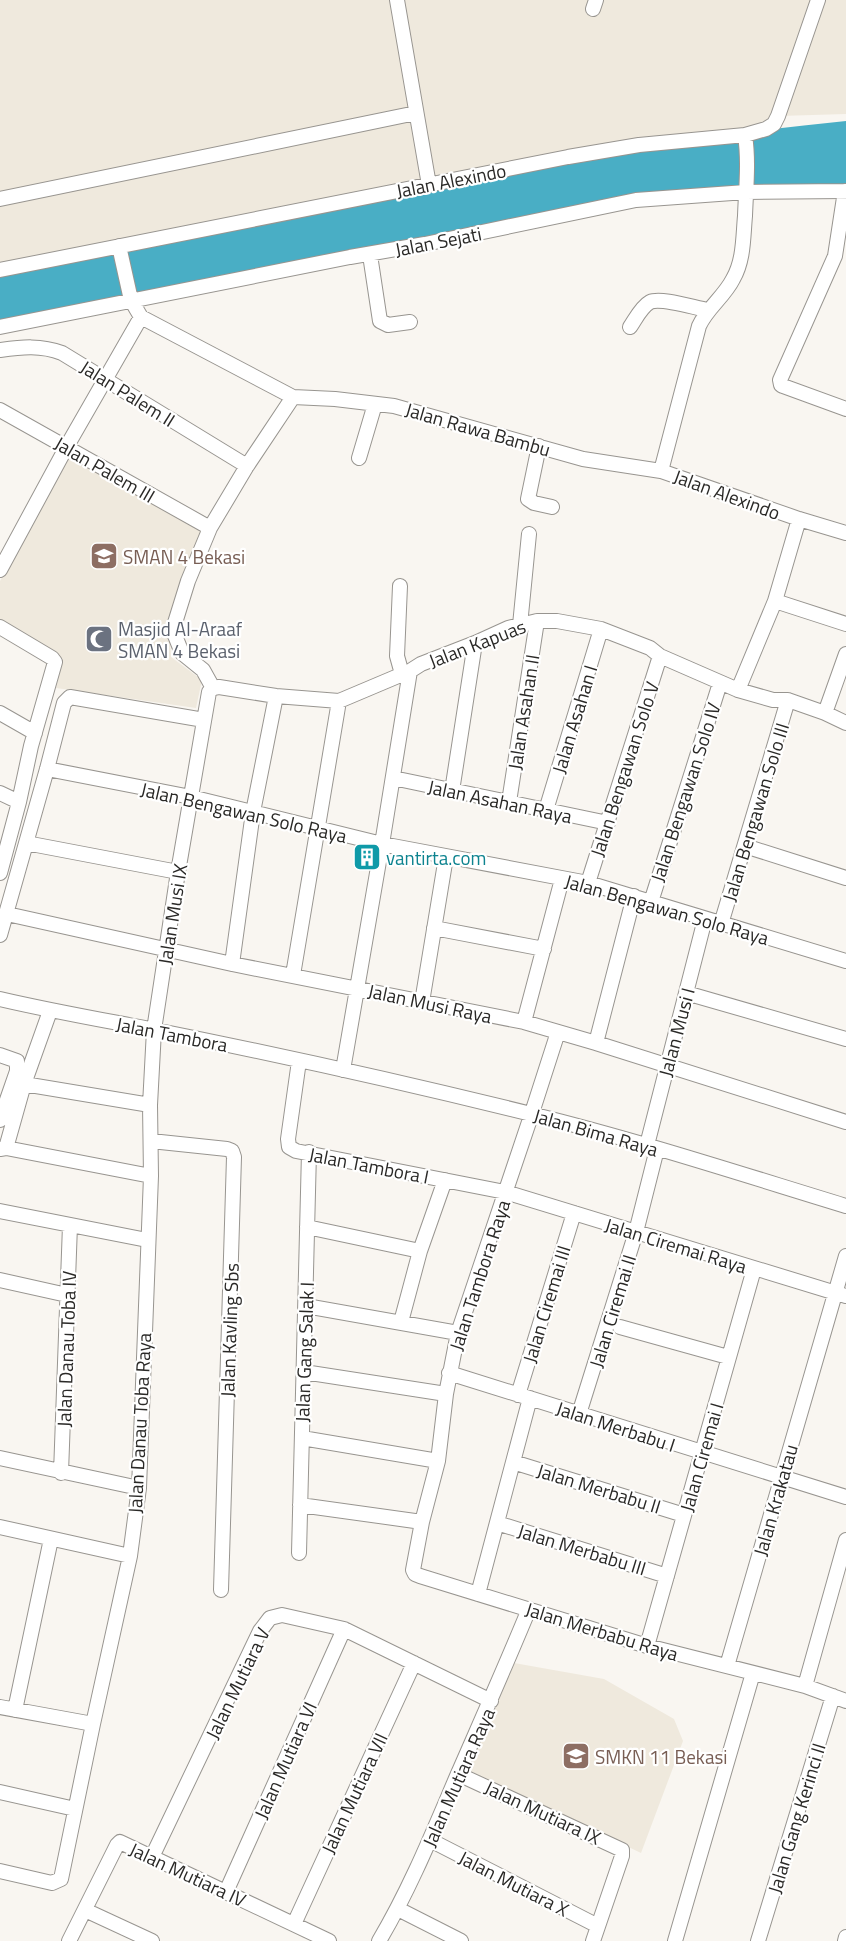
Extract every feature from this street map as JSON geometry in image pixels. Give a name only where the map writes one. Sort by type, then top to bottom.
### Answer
[{"type":"street","points":[[397,0],[429,185]]},
{"type":"street","name":"Jalan Alexindo","points":[[0,270],[121,253],[429,185],[639,144],[746,135],[766,129],[774,124],[778,116],[818,0]]},
{"type":"street","points":[[0,199],[416,113]]},
{"type":"street","name":"Jalan Alexindo","points":[[746,135],[748,155],[747,186],[742,249],[736,273],[724,293],[708,310],[700,326],[661,471],[799,519],[846,533]]},
{"type":"street","name":"Jalan Sejati","points":[[0,327],[129,294],[370,255],[636,200],[747,186],[846,191]]},
{"type":"street","points":[[846,191],[834,256],[784,368],[780,382],[783,386],[846,410]]},
{"type":"street","points":[[121,253],[129,294],[141,317],[293,397],[210,528],[188,581],[174,626],[174,633],[182,653],[203,670],[213,688],[219,687],[276,696],[339,701],[293,975]]},
{"type":"street","points":[[370,255],[380,321],[388,325],[410,322]]},
{"type":"street","points":[[630,327],[646,305],[655,301],[708,310]]},
{"type":"street","points":[[0,570],[67,446],[141,317]]},
{"type":"street","name":"Jalan Palem II","points":[[0,350],[32,346],[53,349],[67,355],[248,466]]},
{"type":"street","name":"Jalan Rawa Bambu","points":[[293,397],[335,399],[414,410],[592,461],[661,471]]},
{"type":"street","points":[[359,458],[375,404]]},
{"type":"street","name":"Jalan Palem III","points":[[0,410],[210,528]]},
{"type":"street","points":[[538,446],[528,499],[534,503],[552,507]]},
{"type":"street","points":[[738,690],[775,601],[799,519]]},
{"type":"street","points":[[520,625],[529,534]]},
{"type":"street","points":[[343,1070],[393,778],[406,673],[397,656],[400,586]]},
{"type":"street","points":[[775,601],[846,624]]},
{"type":"street","name":"Jalan Kapuas","points":[[339,701],[508,628],[537,621],[557,621],[601,629],[650,648],[660,656],[738,690],[773,700],[788,700],[825,713],[846,723]]},
{"type":"street","name":"Jalan Asahan II","points":[[509,802],[537,621]]},
{"type":"street","points":[[0,627],[52,658],[55,662],[40,746],[47,769],[0,935]]},
{"type":"street","name":"Jalan Asahan I","points":[[546,810],[601,629]]},
{"type":"street","points":[[452,791],[475,643]]},
{"type":"street","points":[[825,713],[846,654]]},
{"type":"street","name":"Jalan Bengawan Solo V","points":[[588,883],[660,656]]},
{"type":"street","name":"Jalan Bengawan Solo IV","points":[[650,902],[720,683]]},
{"type":"street","name":"Jalan Musi IX","points":[[154,1030],[204,720],[210,692],[213,688]]},
{"type":"street","points":[[232,964],[253,812],[276,696]]},
{"type":"street","points":[[0,874],[19,802],[40,746],[64,703],[70,697],[204,720]]},
{"type":"street","name":"Jalan Bengawan Solo III","points":[[721,924],[788,700]]},
{"type":"street","points":[[0,713],[40,746]]},
{"type":"street","name":"Jalan Bengawan Solo Raya","points":[[47,769],[191,797],[382,844],[588,883],[846,961]]},
{"type":"street","name":"Jalan Asahan Raya","points":[[393,778],[608,823]]},
{"type":"street","points":[[0,792],[19,802]]},
{"type":"street","points":[[26,844],[178,872]]},
{"type":"street","points":[[745,846],[846,878]]},
{"type":"street","points":[[422,1002],[446,857]]},
{"type":"street","points":[[524,1022],[562,879]]},
{"type":"street","points":[[596,1043],[634,896]]},
{"type":"street","name":"Jalan Musi Raya","points":[[7,914],[232,964],[524,1022],[846,1122]]},
{"type":"street","name":"Jalan Musi I","points":[[652,1147],[667,1066],[705,919]]},
{"type":"street","points":[[434,928],[544,949]]},
{"type":"street","points":[[686,993],[846,1039]]},
{"type":"street","name":"Jalan Tambora","points":[[0,999],[50,1011],[154,1030],[343,1070]]},
{"type":"street","points":[[50,1011],[3,1148],[151,1176]]},
{"type":"street","name":"Jalan Danau Toba Raya","points":[[0,1871],[52,1883],[61,1879],[130,1556],[138,1488],[151,1176],[150,1105],[154,1030]]},
{"type":"street","name":"Jalan Tambora Raya","points":[[422,1522],[438,1461],[449,1373],[458,1333],[558,1032]]},
{"type":"street","points":[[0,1055],[17,1061],[17,1071],[0,1120]]},
{"type":"street","name":"Jalan Tambora I","points":[[300,1061],[288,1139],[289,1147],[296,1150],[505,1192]]},
{"type":"street","name":"Jalan Bima Raya","points":[[343,1070],[532,1114],[652,1147],[846,1206]]},
{"type":"street","points":[[24,1084],[150,1105]]},
{"type":"street","name":"Jalan Kavling Sbs","points":[[151,1141],[227,1149],[232,1151],[234,1156],[221,1590]]},
{"type":"street","name":"Jalan Ciremai II","points":[[579,1414],[636,1232],[652,1147]]},
{"type":"street","name":"Jalan Gang Salak I","points":[[299,1553],[309,1152]]},
{"type":"street","points":[[401,1322],[420,1251],[445,1180]]},
{"type":"street","name":"Jalan Ciremai Raya","points":[[505,1192],[841,1294]]},
{"type":"street","points":[[0,1211],[147,1240]]},
{"type":"street","name":"Jalan Ciremai III","points":[[524,1397],[574,1213]]},
{"type":"street","name":"Jalan Danau Toba IV","points":[[61,1472],[70,1226]]},
{"type":"street","points":[[307,1227],[420,1251]]},
{"type":"street","name":"Jalan Krakatau","points":[[727,1666],[782,1478],[841,1294],[846,1256]]},
{"type":"street","name":"Jalan Ciremai I","points":[[647,1646],[754,1269]]},
{"type":"street","points":[[0,1280],[67,1295]]},
{"type":"street","points":[[306,1306],[458,1333]]},
{"type":"street","points":[[620,1327],[728,1357]]},
{"type":"street","points":[[304,1372],[446,1394]]},
{"type":"street","name":"Jalan Merbabu I","points":[[449,1373],[846,1497]]},
{"type":"street","name":"Jalan Merbabu I","points":[[478,1594],[513,1462],[524,1397]]},
{"type":"street","points":[[302,1438],[438,1461]]},
{"type":"street","points":[[0,1458],[138,1488]]},
{"type":"street","name":"Jalan Merbabu II","points":[[513,1462],[684,1514]]},
{"type":"street","points":[[300,1505],[422,1522]]},
{"type":"street","name":"Jalan Merbabu Raya","points":[[422,1522],[413,1570],[415,1574],[647,1646],[727,1666]]},
{"type":"street","name":"Jalan Merbabu III","points":[[497,1522],[667,1576]]},
{"type":"street","points":[[0,1527],[130,1556]]},
{"type":"street","points":[[15,1710],[51,1539]]},
{"type":"street","points":[[805,1686],[840,1580],[846,1540]]},
{"type":"street","name":"Jalan Mutiara Raya","points":[[379,1941],[398,1909],[430,1840],[529,1609]]},
{"type":"street","name":"Jalan Mutiara V","points":[[152,1857],[260,1631],[270,1618],[282,1615],[344,1629],[491,1701]]},
{"type":"street","name":"Jalan Mutiara VI","points":[[226,1892],[344,1629]]},
{"type":"street","name":"Jalan Mutiara VII","points":[[294,1924],[414,1663]]},
{"type":"street","points":[[727,1666],[805,1686],[846,1702]]},
{"type":"street","points":[[675,1941],[753,1673]]},
{"type":"street","name":"Jalan Gang Kerinci II","points":[[758,1941],[833,1696]]},
{"type":"street","points":[[0,1707],[93,1724]]},
{"type":"street","name":"Jalan Mutiara IX","points":[[458,1774],[622,1850],[622,1856],[598,1926]]},
{"type":"street","points":[[0,1792],[75,1809]]},
{"type":"street","name":"Jalan Mutiara X","points":[[430,1840],[598,1926]]},
{"type":"street","name":"Jalan Mutiara IV","points":[[69,1941],[117,1844],[120,1842],[330,1941]]},
{"type":"street","points":[[398,1909],[461,1941]]},
{"type":"street","points":[[85,1910],[152,1941]]},
{"type":"street","points":[[593,1941],[598,1926]]},
{"type":"street","points":[[845,1941],[846,1937]]},
{"type":"shaded area","points":[[0,0],[846,0],[846,114],[779,116],[774,124],[0,269]]},
{"type":"shaded area","name":"SMAN 4 Bekasi","points":[[70,454],[202,531],[169,624],[171,657],[202,680],[196,708],[56,688],[63,659],[0,620],[0,581]]},
{"type":"shaded area","name":"SMKN 11 Bekasi","points":[[514,1663],[604,1679],[674,1719],[683,1741],[641,1853],[468,1770]]},
{"type":"water","points":[[846,121],[846,191],[642,200],[0,327],[0,270],[422,185],[527,166],[739,133]]},
{"type":"place","name":"SMAN 4 Bekasi","points":[[104,556]]},
{"type":"place","name":"Masjid Al-Araaf SMAN 4 Bekasi","points":[[99,639]]},
{"type":"place","name":"vantirta.com","points":[[367,857]]},
{"type":"place","name":"SMKN 11 Bekasi","points":[[576,1756]]}]
